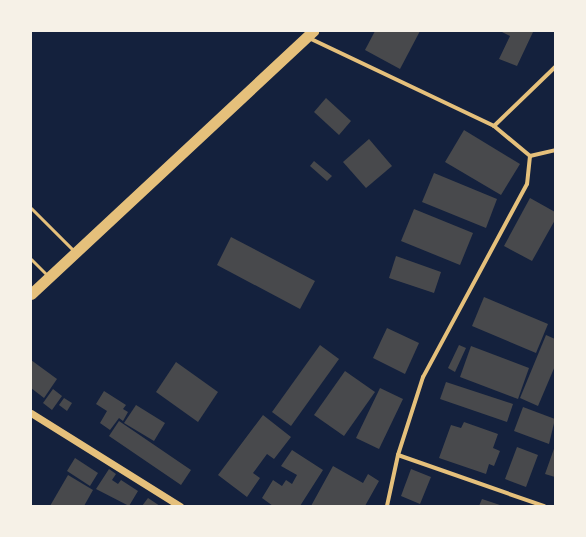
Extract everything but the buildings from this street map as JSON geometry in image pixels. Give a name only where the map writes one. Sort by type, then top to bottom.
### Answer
[{"type":"highway","points":[[31,294],[310,34]]},
{"type":"street","points":[[310,34],[494,126],[530,156]]},
{"type":"street","points":[[494,126],[555,67]]},
{"type":"street","points":[[530,156],[555,150]]},
{"type":"street","points":[[387,506],[398,455],[423,377],[527,184],[530,156]]},
{"type":"street","points":[[31,413],[180,506]]},
{"type":"street","points":[[398,455],[544,506]]},
{"type":"lane","points":[[31,208],[75,252]]},
{"type":"lane","points":[[31,259],[49,277]]}]
